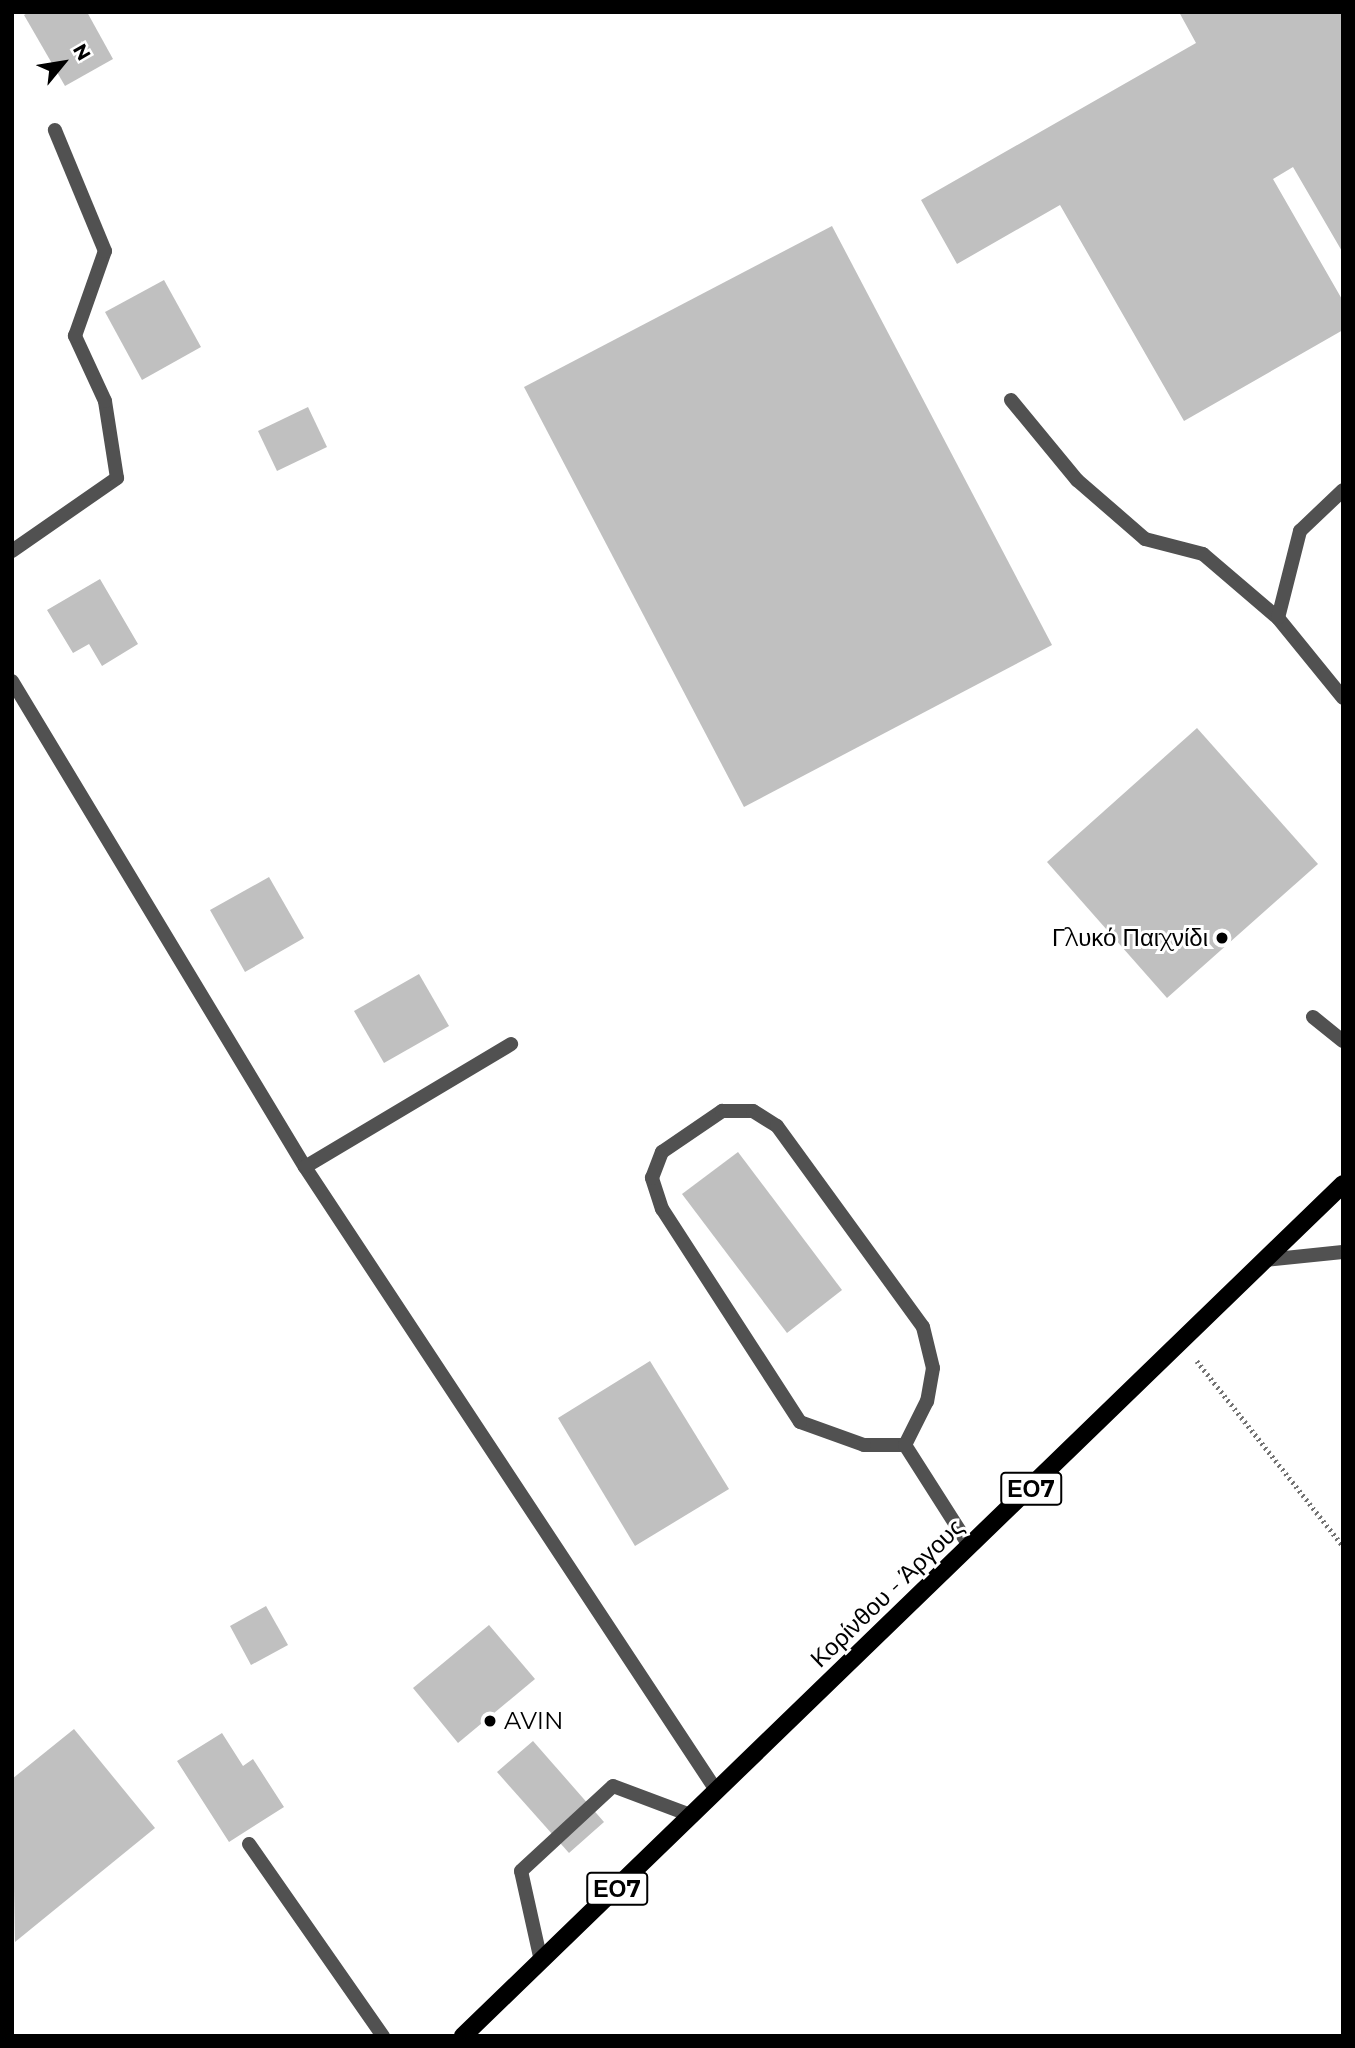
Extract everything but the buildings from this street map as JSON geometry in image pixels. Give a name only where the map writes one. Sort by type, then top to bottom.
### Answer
[{"type":"main road","name":"Κορίνθου - Άργους","points":[[463,2036],[1343,1184]]},
{"type":"street","points":[[12,551],[117,478],[105,401],[75,336],[105,251],[55,130]]},
{"type":"street","points":[[1011,400],[1077,480],[1145,539],[1203,554],[1278,618],[1343,698]]},
{"type":"street","points":[[1278,618],[1300,531],[1343,490]]},
{"type":"street","points":[[12,681],[305,1167],[716,1790]]},
{"type":"street","points":[[1313,1017],[1343,1041]]},
{"type":"street","points":[[305,1167],[511,1044]]},
{"type":"street","points":[[722,1111],[753,1111],[777,1126],[923,1327],[933,1368],[927,1401],[905,1445],[864,1445],[800,1422],[662,1209],[652,1178],[662,1152],[722,1111]]},
{"type":"street","points":[[1266,1260],[1343,1252]]},
{"type":"street","points":[[905,1445],[970,1547]]},
{"type":"street","points":[[541,1961],[521,1871],[613,1786],[693,1816]]},
{"type":"street","points":[[249,1844],[383,2036]]},
{"type":"path","points":[[1182,1341],[1343,1546]]},
{"type":"place","name":"Γλυκό Παιχνίδι","points":[[1222,938]]},
{"type":"place","name":"AVIN","points":[[490,1721]]}]
